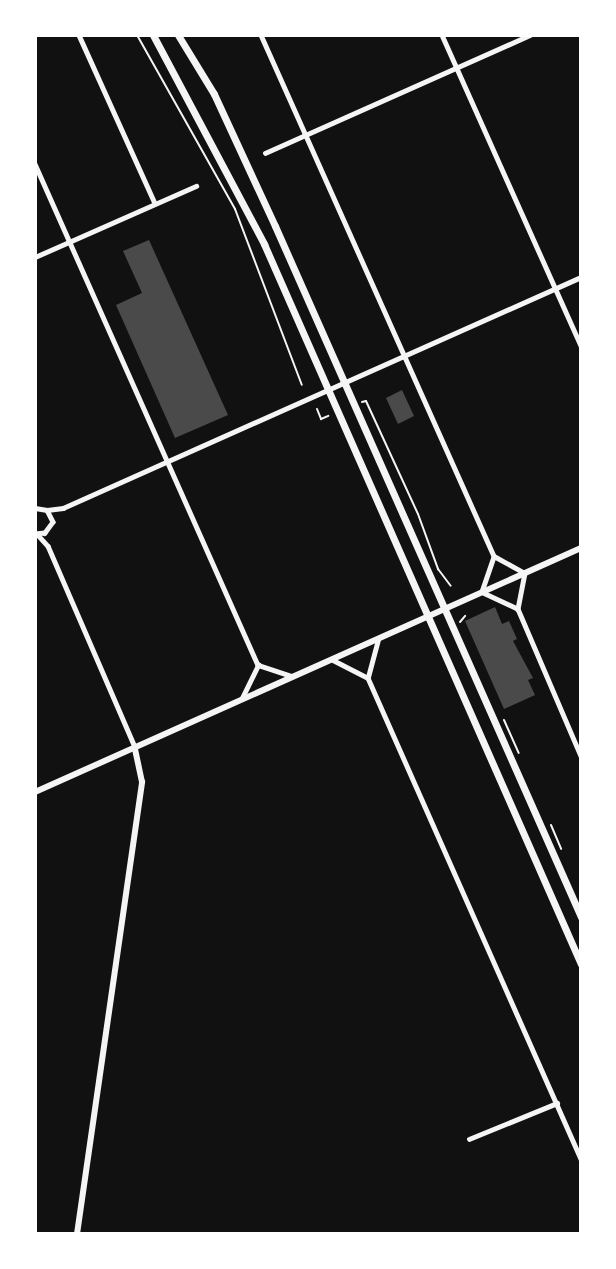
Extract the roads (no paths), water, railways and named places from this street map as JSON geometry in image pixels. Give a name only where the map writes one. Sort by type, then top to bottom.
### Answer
[{"type":"highway","points":[[153,35],[180,78],[264,244],[425,617],[581,964]]},
{"type":"highway","points":[[178,35],[214,94],[581,917]]},
{"type":"main road","points":[[35,792],[581,548]]},
{"type":"main road","points":[[77,1234],[142,782],[135,748]]},
{"type":"street","points":[[79,35],[155,203]]},
{"type":"street","points":[[261,35],[494,556],[525,573],[518,609],[581,756]]},
{"type":"street","points":[[442,35],[581,346]]},
{"type":"street","points":[[265,153],[530,35]]},
{"type":"street","points":[[35,164],[258,665],[295,676]]},
{"type":"street","points":[[35,257],[196,186]]},
{"type":"street","points":[[36,506],[47,510],[63,508],[581,277]]},
{"type":"street","points":[[48,547],[49,531],[63,508]]},
{"type":"street","points":[[47,510],[53,522]]},
{"type":"street","points":[[49,531],[37,534],[48,547],[135,748]]},
{"type":"street","points":[[494,556],[482,592],[518,609]]},
{"type":"street","points":[[377,639],[368,678],[581,1159]]},
{"type":"street","points":[[332,659],[368,678]]},
{"type":"street","points":[[240,701],[258,665]]},
{"type":"street","points":[[469,1139],[556,1104]]}]
